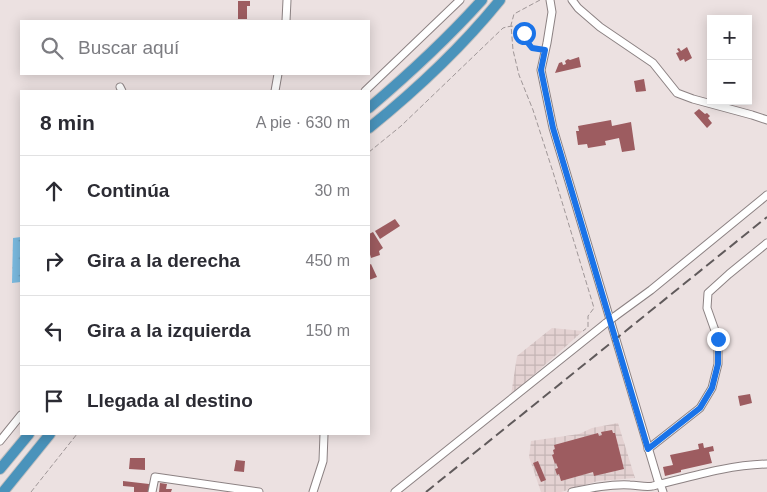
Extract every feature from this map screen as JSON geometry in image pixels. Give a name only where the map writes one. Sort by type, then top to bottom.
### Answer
[{"type":"highway","points":[[370,107],[419,65],[482,0]]},
{"type":"highway","points":[[370,127],[439,65],[500,0]]},
{"type":"highway","points":[[0,469],[28,435]]},
{"type":"highway","points":[[3,492],[49,435]]},
{"type":"highway","points":[[9,492],[12,480]]},
{"type":"street","points":[[286,20],[287,0]]},
{"type":"street","points":[[366,90],[460,0]]},
{"type":"street","points":[[550,0],[552,12],[541,70],[553,128],[648,449],[663,492]]},
{"type":"street","points":[[572,0],[578,8],[600,27],[654,63],[677,93],[767,120]]},
{"type":"street","points":[[275,90],[278,75]]},
{"type":"street","points":[[395,492],[606,323],[651,290],[767,195]]},
{"type":"street","points":[[648,449],[700,408],[712,388],[718,364],[718,339],[707,308],[708,293],[728,274],[767,243]]},
{"type":"street","points":[[0,441],[20,416]]},
{"type":"street","points":[[313,492],[323,461],[324,435]]},
{"type":"street","points":[[572,492],[600,486],[629,485],[650,489],[660,484],[704,473],[750,464],[767,464]]},
{"type":"street","points":[[152,492],[155,477],[259,492]]},
{"type":"path","points":[[540,0],[514,14],[511,25],[513,50],[519,75],[553,172],[594,308],[588,316],[588,327],[583,331]]},
{"type":"path","points":[[370,151],[401,126],[503,28],[511,25],[519,27],[532,48],[545,50]]},
{"type":"path","points":[[31,492],[75,435]]},
{"type":"shaded area","points":[[552,328],[583,331],[511,395],[517,356]]},
{"type":"shaded area","points":[[618,423],[635,478],[598,481],[561,492],[541,492],[529,457],[531,441],[579,434],[592,428]]},
{"type":"water","points":[[20,237],[20,282],[12,283],[13,238]]},
{"type":"building","points":[[238,1],[250,1],[250,6],[247,6],[247,19],[238,19]]},
{"type":"building","points":[[687,47],[692,58],[685,62],[684,59],[680,61],[676,53],[679,52],[677,49],[679,48],[681,51]]},
{"type":"building","points":[[579,57],[581,67],[555,73],[559,63],[562,62],[563,65],[566,64],[565,61],[568,59]]},
{"type":"building","points":[[644,79],[646,91],[636,92],[634,81]]},
{"type":"building","points":[[699,109],[710,116],[708,118],[712,123],[707,128],[694,113]]},
{"type":"building","points":[[611,120],[612,126],[631,122],[635,150],[622,152],[619,138],[605,141],[606,145],[588,148],[587,144],[578,145],[576,131],[579,131],[578,126]]},
{"type":"building","points":[[395,219],[400,226],[380,239],[375,231]]},
{"type":"building","points":[[373,232],[383,248],[379,251],[380,255],[371,258],[370,254],[370,234]]},
{"type":"building","points":[[370,264],[377,277],[370,280]]},
{"type":"building","points":[[750,394],[752,403],[740,406],[738,396]]},
{"type":"building","points":[[612,430],[615,433],[624,469],[594,476],[593,472],[561,481],[559,474],[557,475],[555,469],[558,468],[552,455],[555,449],[554,445],[598,433],[599,436],[602,435],[601,432]]},
{"type":"building","points":[[703,443],[704,448],[713,446],[714,451],[709,452],[712,463],[681,470],[681,472],[665,476],[663,467],[673,465],[670,455],[699,449],[698,444]]},
{"type":"building","points":[[130,458],[145,458],[145,470],[129,469]]},
{"type":"building","points":[[236,460],[245,461],[244,472],[234,471]]},
{"type":"building","points":[[538,461],[546,480],[541,482],[533,463]]},
{"type":"building","points":[[123,481],[149,484],[149,492],[134,492],[134,487],[123,486]]},
{"type":"building","points":[[160,483],[167,484],[166,489],[172,489],[171,492],[159,492]]},
{"type":"railway","points":[[426,492],[767,217]]},
{"type":"route","points":[[524,33],[532,48],[545,50],[541,70],[553,128],[648,449],[700,408],[712,388],[718,364],[718,339]]}]
